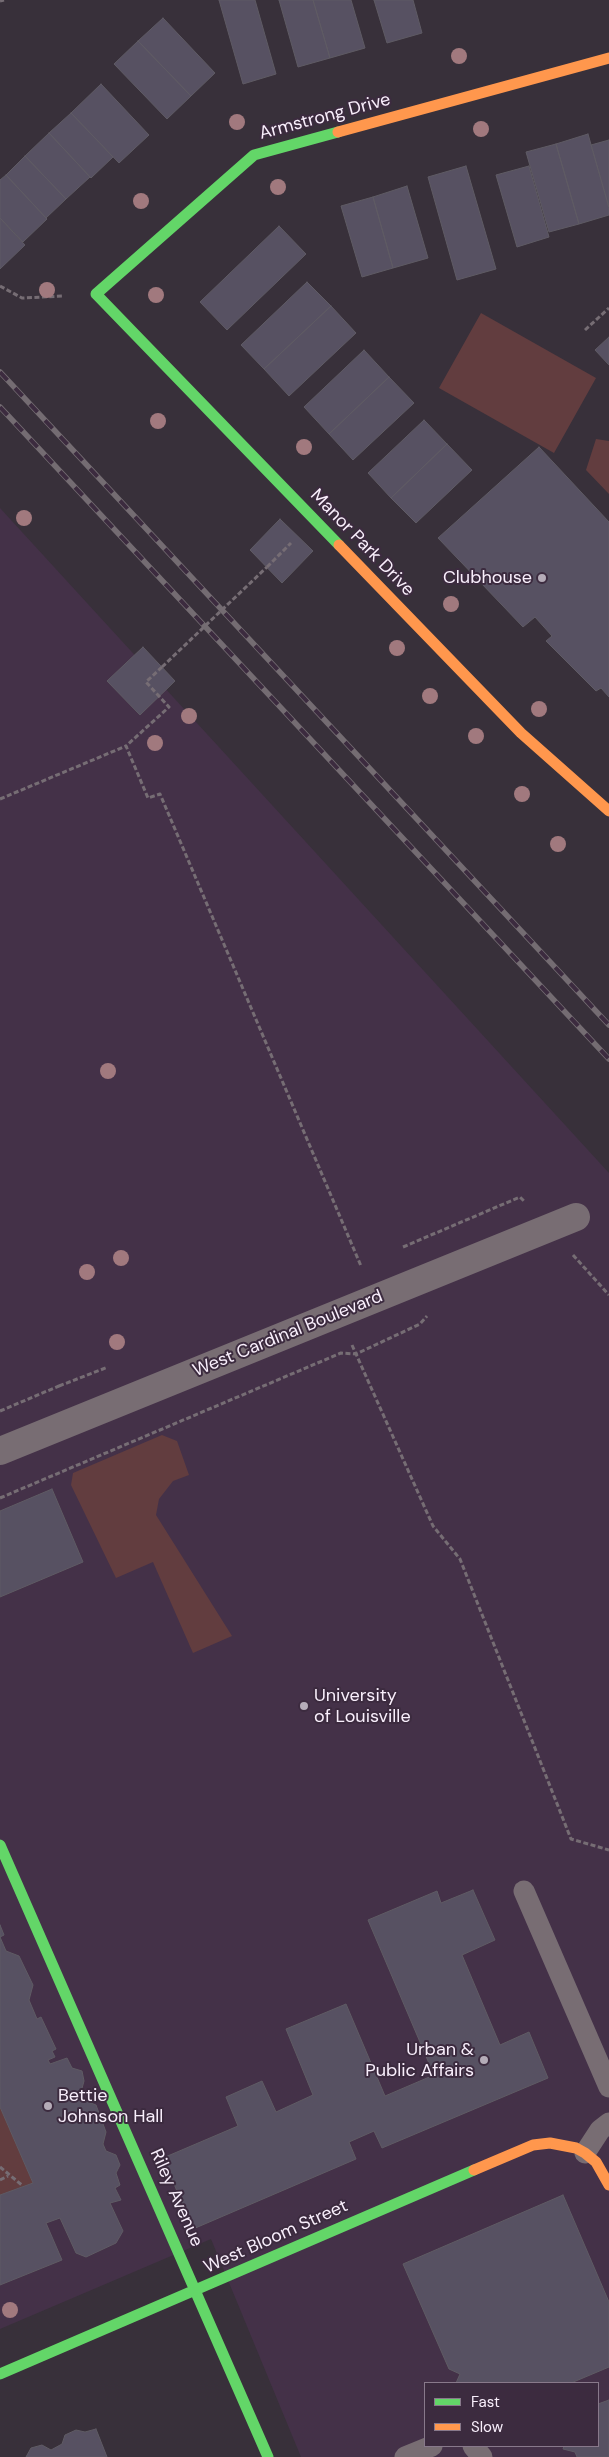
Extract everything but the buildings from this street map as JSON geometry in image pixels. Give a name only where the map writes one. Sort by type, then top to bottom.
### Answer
[{"type":"street","name":"Armstrong Drive","points":[[96,294],[254,155],[609,58]]},
{"type":"street","name":"Manor Park Drive","points":[[96,294],[521,733],[609,811]]},
{"type":"street","name":"West Cardinal Boulevard","points":[[0,1451],[576,1217]]},
{"type":"street","name":"Riley Avenue","points":[[0,1845],[197,2290],[268,2457]]},
{"type":"street","name":"West Bloom Street","points":[[0,2374],[516,2151],[550,2143],[577,2149]]},
{"type":"street","points":[[577,2149],[596,2162],[609,2185]]},
{"type":"lane","points":[[524,1891],[609,2087]]},
{"type":"lane","points":[[577,2149],[609,2123]]},
{"type":"lane","points":[[405,2457],[430,2447]]},
{"type":"lane","points":[[474,2447],[482,2457]]},
{"type":"path","points":[[0,1],[4,0]]},
{"type":"path","points":[[0,286],[22,298],[96,294]]},
{"type":"path","points":[[585,330],[609,308]]},
{"type":"path","points":[[0,799],[126,746],[169,707],[146,682],[267,567]]},
{"type":"path","points":[[126,746],[148,798],[160,794],[360,1266]]},
{"type":"path","points":[[564,1258],[574,1255],[609,1295]]},
{"type":"path","points":[[337,1314],[433,1526],[460,1559],[571,1839],[609,1850]]},
{"type":"path","points":[[0,1498],[341,1353],[356,1354],[420,1324],[428,1315]]},
{"type":"path","points":[[0,2167],[23,2186]]},
{"type":"path","points":[[0,2180],[9,2176]]},
{"type":"shaded area","points":[[481,313],[596,378],[554,453],[439,388]]},
{"type":"shaded area","points":[[596,439],[609,441],[609,494],[586,470]]},
{"type":"shaded area","name":"University of Louisville","points":[[0,508],[609,1173],[609,2457],[301,2457],[211,2239],[0,2329]]},
{"type":"shaded area","points":[[162,1435],[177,1441],[189,1475],[173,1481],[159,1499],[156,1515],[232,1636],[193,1653],[153,1562],[116,1578],[71,1485],[73,1473]]},
{"type":"shaded area","points":[[0,2107],[33,2183],[0,2195]]},
{"type":"railway","points":[[0,372],[609,1025]]},
{"type":"railway","points":[[0,407],[609,1059]]},
{"type":"traffic: fast","points":[[338,132],[254,155],[96,294],[339,545]]},
{"type":"traffic: fast","points":[[0,1845],[268,2457]]},
{"type":"traffic: fast","points":[[0,2374],[474,2170]]},
{"type":"traffic: slow","points":[[338,132],[609,58]]},
{"type":"traffic: slow","points":[[339,545],[521,733],[609,811]]},
{"type":"traffic: slow","points":[[474,2170],[533,2145],[550,2143],[576,2148],[585,2153],[596,2162],[609,2185]]},
{"type":"place","name":"Clubhouse","points":[[542,578]]},
{"type":"place","name":"University of Louisville","points":[[304,1706]]},
{"type":"place","name":"Urban & Public Affairs","points":[[484,2060]]},
{"type":"place","name":"Bettie Johnson Hall","points":[[48,2106]]}]
